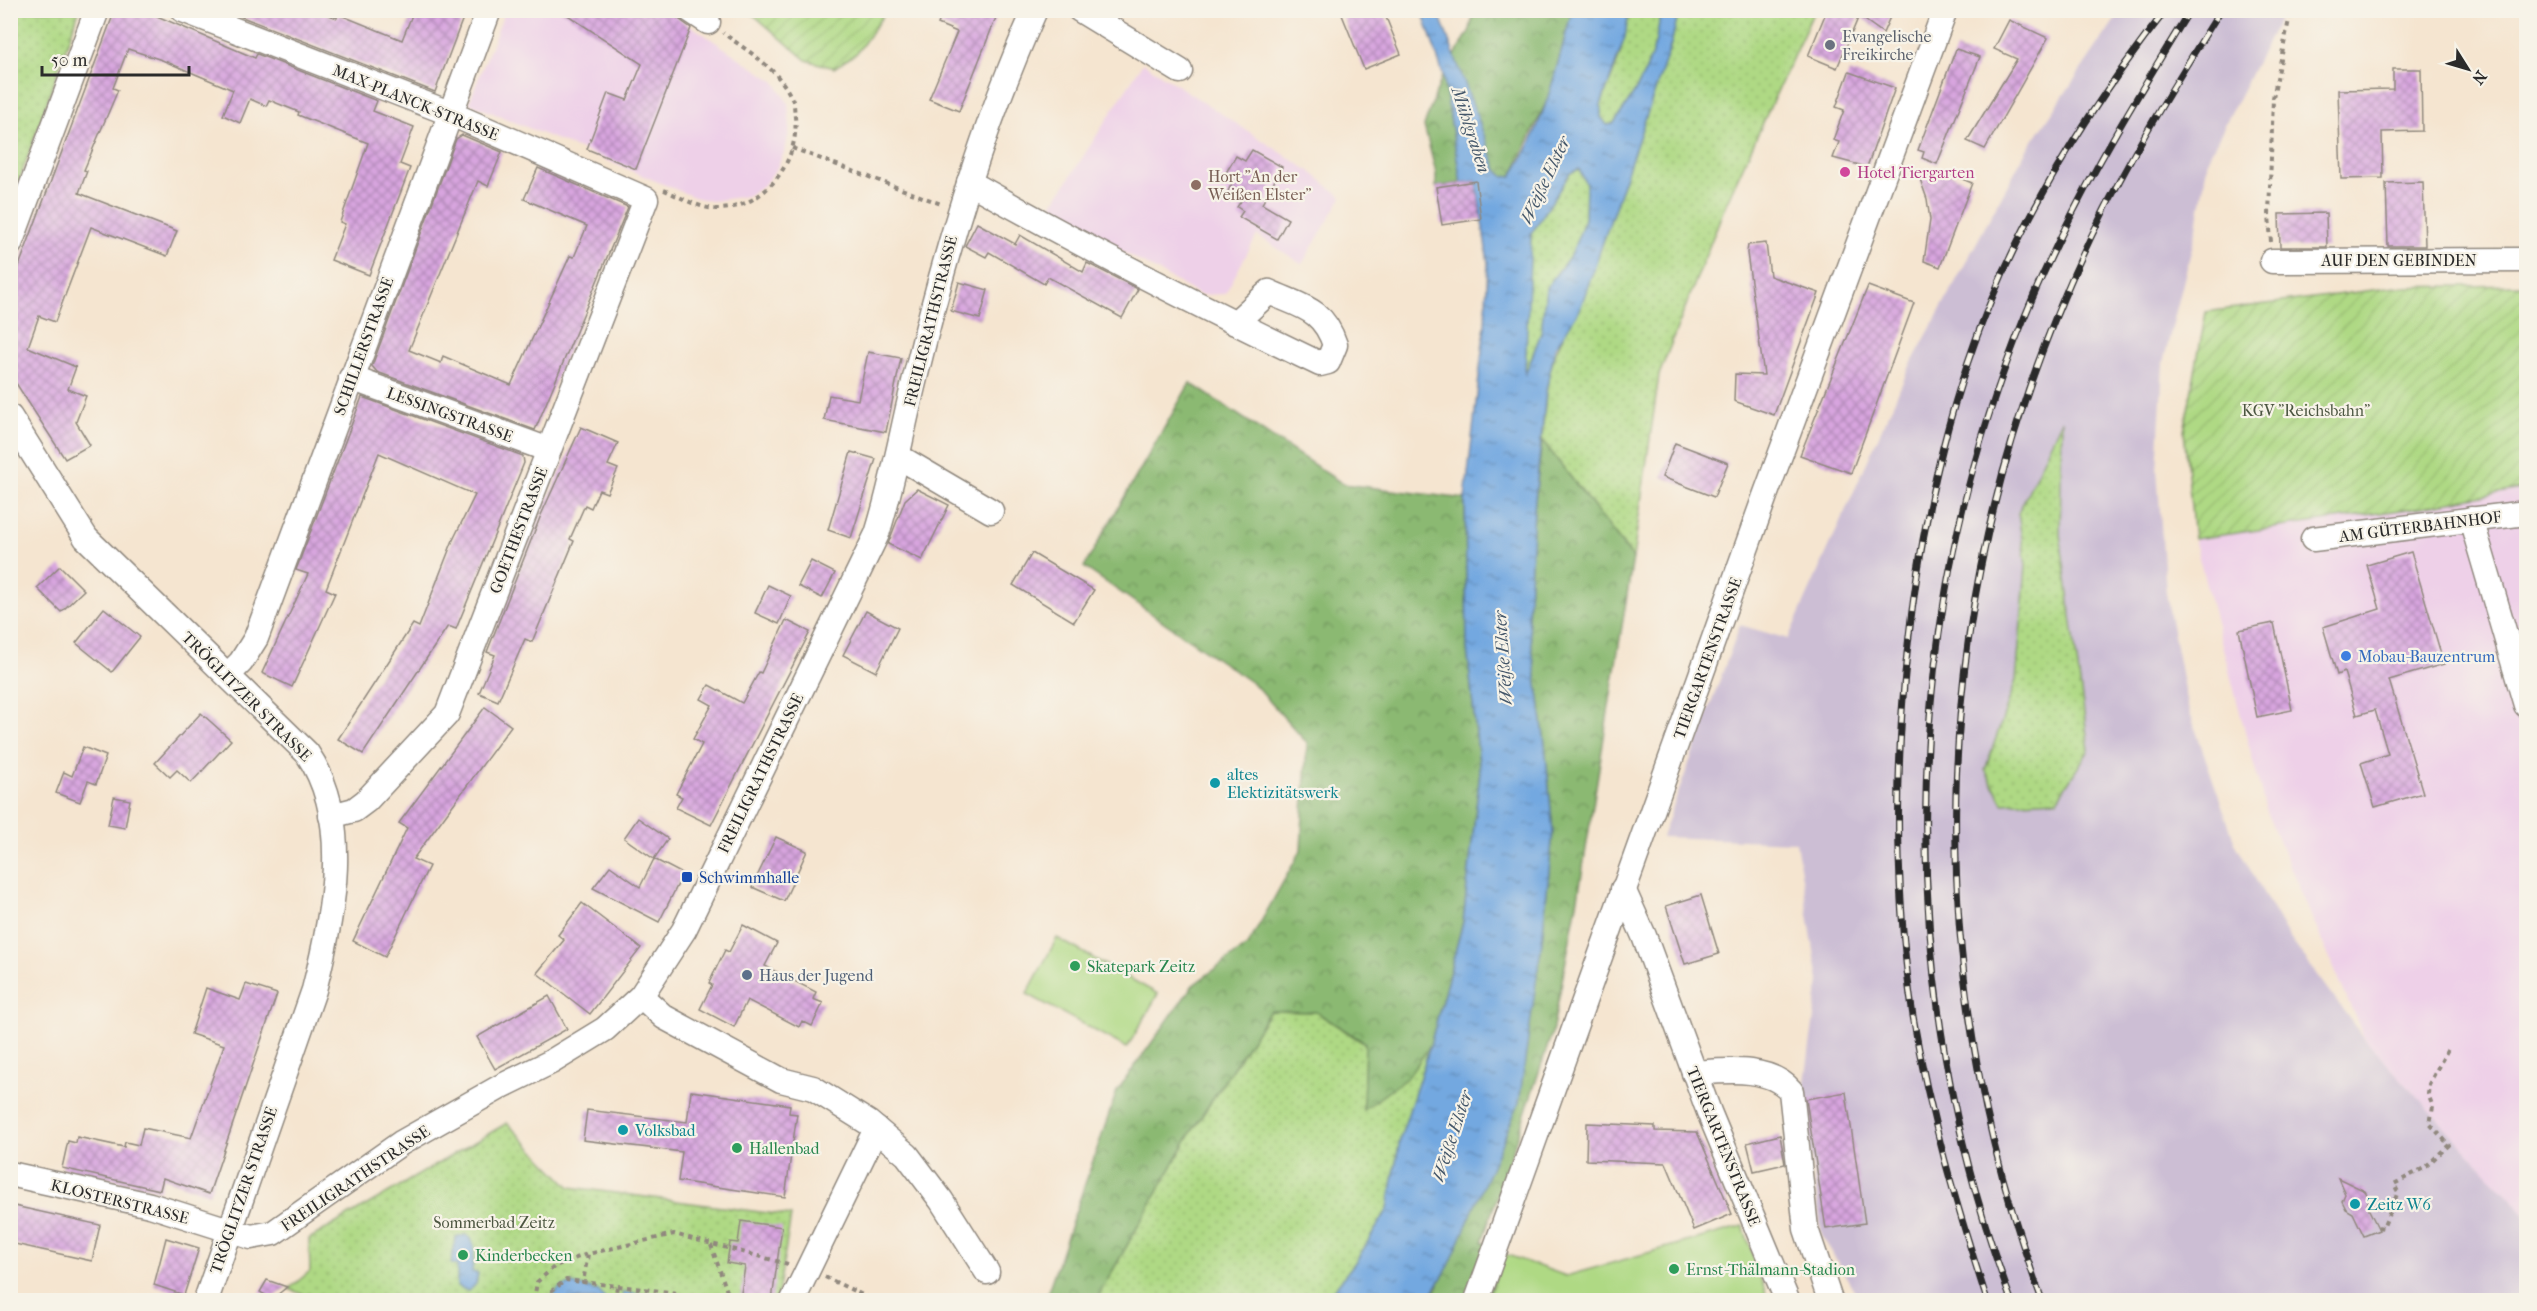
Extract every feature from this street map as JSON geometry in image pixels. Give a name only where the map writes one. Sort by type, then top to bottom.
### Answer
[{"type":"street","points":[[10,243],[97,10]]},
{"type":"street","name":"MAX-PLANCK-STRASSE","points":[[183,10],[449,113],[646,199]]},
{"type":"street","name":"SCHILLERSTRASSE","points":[[228,675],[245,656],[256,638],[489,10]]},
{"type":"street","name":"FREILIGRATHSTRASSE","points":[[229,1231],[251,1237],[273,1233],[401,1143],[502,1086],[551,1062],[605,1029],[641,996],[684,930],[877,534],[899,458],[917,368],[959,210],[1035,10]]},
{"type":"street","points":[[1080,10],[1180,71]]},
{"type":"street","name":"TIERGARTENSTRASSE","points":[[1787,1300],[1694,1073],[1623,889],[1769,484],[1945,10]]},
{"type":"street","points":[[969,182],[1235,323]]},
{"type":"street","name":"GOETHESTRASSE","points":[[331,816],[354,810],[366,801],[447,714],[646,199]]},
{"type":"street","name":"AUF DEN GEBINDEN","points":[[2272,261],[2526,260]]},
{"type":"street","name":"LESSINGSTRASSE","points":[[351,378],[549,450]]},
{"type":"street","name":"TRÖGLITZER STRASSE","points":[[10,417],[87,538],[308,753],[324,781],[331,816],[335,860],[322,960],[314,990],[206,1300]]},
{"type":"street","points":[[899,458],[991,511]]},
{"type":"street","name":"AM GÜTERBAHNHOF","points":[[2313,539],[2471,519],[2525,517]]},
{"type":"street","points":[[2471,519],[2526,705]]},
{"type":"street","points":[[1477,1300],[1623,889]]},
{"type":"street","points":[[641,996],[664,1017],[781,1080],[813,1088],[876,1129],[907,1155],[941,1200],[987,1272]]},
{"type":"street","points":[[1694,1073],[1738,1070],[1773,1078],[1784,1083],[1791,1091],[1806,1229],[1830,1300]]},
{"type":"street","points":[[793,1300],[876,1129]]},
{"type":"street","name":"KLOSTERSTRASSE","points":[[10,1174],[150,1205],[229,1231]]},
{"type":"path","points":[[2272,261],[2269,215],[2273,98],[2291,10]]},
{"type":"path","points":[[646,199],[656,186],[699,206],[719,209],[739,205],[763,194],[781,174],[792,148],[796,125],[793,100],[776,74],[699,16]]},
{"type":"path","points":[[792,148],[959,210]]},
{"type":"path","points":[[2378,1227],[2383,1228],[2398,1192],[2394,1184],[2424,1168],[2449,1145],[2430,1124],[2433,1107],[2428,1094],[2430,1079],[2448,1049]]},
{"type":"path","points":[[534,1300],[537,1282],[555,1266],[588,1254],[674,1234],[771,1261]]},
{"type":"path","points":[[711,1244],[730,1300]]},
{"type":"path","points":[[583,1282],[588,1254]]},
{"type":"path","points":[[549,1300],[550,1292],[566,1280],[678,1293],[677,1300]]},
{"type":"path","points":[[615,1300],[617,1286]]},
{"type":"shaded area","points":[[505,11],[669,11],[775,82],[788,103],[790,127],[785,150],[777,168],[764,185],[747,196],[712,201],[694,197],[469,103]]},
{"type":"shaded area","points":[[2121,11],[2283,11],[2208,158],[2197,227],[2163,363],[2157,470],[2166,593],[2187,705],[2235,843],[2286,933],[2365,1040],[2526,1215],[2526,1300],[1860,1300],[1822,1236],[1803,1096],[1819,981],[1796,842],[1662,837],[1740,625],[1788,639],[1909,368],[2026,151]]},
{"type":"shaded area","name":"Hort \"An der Weißen Elster\"","points":[[1143,63],[1311,172],[1342,197],[1302,264],[1257,235],[1225,294],[1200,295],[1049,210]]},
{"type":"shaded area","points":[[2526,488],[2526,1215],[2365,1040],[2267,814],[2194,539],[2423,507]]},
{"type":"green space","points":[[10,11],[79,11],[11,204]]},
{"type":"green space","points":[[749,11],[886,11],[857,53],[834,68],[806,60]]},
{"type":"green space","points":[[1474,11],[1572,11],[1549,96],[1512,176],[1504,177],[1497,170],[1454,57],[1470,30]]},
{"type":"green space","points":[[1629,11],[1660,11],[1658,27],[1651,57],[1639,85],[1613,124],[1607,125],[1601,117],[1601,105],[1620,55]]},
{"type":"green space","points":[[1679,11],[1814,11],[1725,206],[1659,375],[1633,558],[1542,440],[1543,421],[1550,371],[1561,341],[1580,309],[1671,44]]},
{"type":"green space","points":[[1443,74],[1461,183],[1436,187],[1436,173],[1424,126]]},
{"type":"green space","points":[[1579,169],[1586,184],[1585,219],[1572,253],[1546,288],[1541,333],[1524,377],[1531,234],[1570,173]]},
{"type":"green space","name":"KGV \"Reichsbahn\"","points":[[2526,285],[2526,488],[2423,507],[2194,539],[2184,431],[2206,312],[2396,287]]},
{"type":"green space","points":[[1190,383],[1343,484],[1465,499],[1467,648],[1480,772],[1463,922],[1430,1046],[1408,1077],[1363,1110],[1365,1043],[1316,1012],[1270,1011],[1192,1131],[1096,1300],[1045,1300],[1117,1091],[1193,985],[1248,945],[1301,850],[1307,743],[1255,685],[1084,567]]},
{"type":"green space","points":[[2062,420],[2060,534],[2089,750],[2057,800],[2003,803],[1985,770],[2016,680],[2026,566],[2018,513]]},
{"type":"green space","points":[[1542,440],[1633,558],[1578,898],[1552,1033],[1482,1242],[1505,1254],[1487,1300],[1428,1300],[1438,1287],[1542,941],[1553,832],[1545,744],[1528,618],[1534,510]]},
{"type":"green space","name":"Skatepark Zeitz","points":[[1057,938],[1158,994],[1127,1048],[1027,994]]},
{"type":"green space","points":[[1270,1011],[1316,1012],[1365,1044],[1363,1109],[1407,1077],[1430,1046],[1400,1139],[1388,1209],[1356,1261],[1326,1300],[1096,1300],[1192,1131]]},
{"type":"green space","name":"Sommerbad Zeitz","points":[[507,1123],[570,1187],[791,1216],[777,1300],[317,1300],[289,1289],[310,1271],[309,1239]]},
{"type":"green space","name":"Ernst-Thälmann-Stadion","points":[[1743,1226],[1768,1300],[1487,1300],[1505,1254],[1566,1276]]},
{"type":"water","points":[[1422,11],[1438,11],[1497,170],[1504,177],[1512,176],[1541,117],[1572,11],[1629,11],[1625,37],[1601,105],[1601,117],[1607,125],[1613,124],[1646,71],[1655,42],[1660,11],[1679,11],[1671,44],[1580,309],[1555,348],[1546,391],[1534,510],[1528,618],[1545,744],[1553,832],[1542,941],[1519,1103],[1449,1266],[1428,1300],[1326,1300],[1356,1261],[1388,1209],[1400,1139],[1430,1046],[1463,922],[1480,772],[1467,648],[1465,499],[1485,325],[1488,263],[1476,181],[1461,183],[1443,74]],"holes":[[[1579,169],[1586,184],[1585,219],[1572,253],[1546,288],[1541,333],[1525,375],[1531,234],[1570,173]]]},
{"type":"water","name":"Kinderbecken","points":[[466,1235],[474,1246],[472,1272],[478,1273],[476,1284],[468,1291],[457,1286],[457,1265],[451,1264],[456,1237]]},
{"type":"water","points":[[572,1284],[599,1291],[606,1300],[552,1300],[559,1289]]},
{"type":"water","points":[[623,1292],[671,1298],[671,1300],[622,1300]]},
{"type":"building","points":[[115,10],[143,10],[255,58],[257,54],[377,101],[373,111],[414,127],[400,164],[410,168],[369,275],[331,260],[345,224],[340,222],[368,143],[298,115],[299,112],[269,100],[266,106],[250,99],[240,123],[223,115],[233,90],[162,60],[128,49],[113,88],[118,90],[84,170],[87,171],[79,193],[177,231],[167,256],[91,227],[55,322],[39,316],[28,347],[76,367],[68,389],[86,396],[76,422],[90,445],[65,459],[10,374],[10,290]]},
{"type":"building","points":[[224,10],[318,11],[337,18],[338,14],[402,40],[414,10],[466,10],[435,92]]},
{"type":"building","points":[[560,10],[666,10],[691,28],[636,169],[587,149],[608,93],[627,100],[642,64]]},
{"type":"building","points":[[944,10],[999,10],[959,111],[929,99],[957,32],[938,24]]},
{"type":"building","points":[[1340,10],[1383,10],[1401,54],[1364,69]]},
{"type":"building","name":"Evangelische Freikirche","points":[[1827,10],[1893,10],[1883,33],[1859,16],[1837,68],[1808,56]]},
{"type":"building","points":[[2009,20],[2048,38],[1985,149],[1967,141],[2017,59],[1994,49]]},
{"type":"building","points":[[1956,49],[1980,57],[1937,164],[1922,158],[1924,152],[1918,150]]},
{"type":"building","points":[[2393,69],[2421,69],[2422,131],[2382,132],[2383,178],[2341,179],[2338,90],[2393,89]]},
{"type":"building","points":[[1849,72],[1895,88],[1867,167],[1833,158],[1839,142],[1833,140],[1844,110],[1836,107]]},
{"type":"building","points":[[462,135],[502,152],[488,186],[478,181],[409,350],[441,363],[443,356],[511,385],[570,256],[574,257],[587,226],[524,199],[538,168],[628,207],[535,430],[377,372],[372,366],[456,139]]},
{"type":"building","points":[[1252,150],[1282,167],[1262,204],[1288,219],[1277,239],[1239,217],[1243,211],[1237,207],[1241,201],[1227,193],[1233,181],[1224,176],[1236,156],[1245,161]]},
{"type":"building","points":[[1936,172],[1946,176],[1948,173],[1972,183],[1940,267],[1924,261],[1930,220],[1927,199],[1920,179]]},
{"type":"building","points":[[1476,181],[1481,219],[1442,225],[1436,187]]},
{"type":"building","points":[[2423,182],[2425,246],[2388,246],[2386,183]]},
{"type":"building","points":[[2326,213],[2327,247],[2280,247],[2279,214]]},
{"type":"building","points":[[977,223],[1015,244],[1020,235],[1083,272],[1087,263],[1138,289],[1122,318],[1048,277],[1044,284],[989,252],[986,257],[965,246]]},
{"type":"building","points":[[1766,243],[1770,276],[1819,293],[1774,415],[1734,401],[1735,374],[1764,375],[1747,253],[1748,245]]},
{"type":"building","points":[[959,282],[988,290],[980,319],[951,311]]},
{"type":"building","points":[[1868,286],[1914,303],[1851,473],[1800,455]]},
{"type":"building","points":[[868,352],[901,358],[886,432],[824,420],[829,395],[858,400]]},
{"type":"building","points":[[362,397],[523,456],[524,463],[456,629],[448,626],[363,754],[338,739],[413,624],[419,627],[453,540],[475,495],[379,453],[326,589],[335,593],[292,687],[262,673],[308,574],[296,570]]},
{"type":"building","points":[[581,427],[618,443],[608,465],[618,469],[607,493],[599,490],[591,508],[585,505],[570,539],[574,541],[532,642],[525,639],[498,701],[479,693],[495,655],[487,652],[541,515]]},
{"type":"building","points":[[1675,443],[1728,463],[1714,497],[1662,477]]},
{"type":"building","points":[[851,452],[876,459],[851,538],[828,530]]},
{"type":"building","points":[[917,489],[949,505],[922,560],[888,544],[905,500]]},
{"type":"building","points":[[2411,552],[2444,664],[2389,680],[2423,793],[2375,807],[2361,763],[2388,754],[2375,710],[2357,715],[2344,672],[2337,675],[2323,627],[2380,609],[2367,565]]},
{"type":"building","points":[[1032,553],[1094,590],[1074,622],[1013,585]]},
{"type":"building","points":[[811,561],[835,573],[822,598],[798,586]]},
{"type":"building","points":[[60,566],[84,590],[61,612],[37,588]]},
{"type":"building","points":[[768,585],[791,596],[779,624],[755,613]]},
{"type":"building","points":[[104,608],[140,637],[112,672],[76,643]]},
{"type":"building","points":[[866,611],[898,628],[876,672],[843,655]]},
{"type":"building","points":[[786,620],[810,632],[711,825],[676,808],[682,797],[676,794],[702,744],[693,739],[712,705],[701,699],[709,685],[742,703],[759,672],[761,673]]},
{"type":"building","points":[[2274,623],[2292,710],[2257,717],[2239,630]]},
{"type":"building","points":[[485,707],[511,726],[413,859],[429,866],[385,957],[353,941],[407,828],[399,823]]},
{"type":"building","points":[[201,713],[231,740],[191,783],[177,770],[170,777],[155,763]]},
{"type":"building","points":[[83,747],[106,756],[96,784],[88,781],[80,802],[56,793],[64,772],[72,776]]},
{"type":"building","points":[[114,797],[130,800],[125,828],[108,825]]},
{"type":"building","points":[[638,818],[668,839],[654,859],[624,838]]},
{"type":"building","points":[[776,837],[807,851],[784,901],[752,887]]},
{"type":"building","points":[[654,859],[683,874],[659,922],[593,888],[610,866],[640,887]]},
{"type":"building","points":[[1701,895],[1719,954],[1685,964],[1666,906]]},
{"type":"building","points":[[582,903],[641,948],[590,1014],[537,973],[564,940],[558,935]]},
{"type":"building","name":"Haus der Jugend","points":[[743,925],[777,943],[765,966],[816,992],[813,999],[823,1003],[812,1026],[802,1021],[799,1027],[747,1000],[734,1027],[700,1009],[712,985],[709,983],[725,950],[729,952]]},
{"type":"building","points":[[246,984],[277,994],[209,1194],[163,1178],[160,1190],[62,1168],[68,1141],[76,1143],[77,1137],[124,1147],[125,1142],[139,1145],[143,1128],[191,1138],[224,1045],[191,1034],[206,988],[240,1000]]},
{"type":"building","points":[[549,996],[567,1029],[495,1069],[477,1037]]},
{"type":"building","name":"Hallenbad","points":[[691,1091],[790,1105],[789,1113],[797,1114],[785,1197],[678,1181],[682,1152],[583,1140],[587,1110],[687,1122]]},
{"type":"building","points":[[1846,1092],[1865,1223],[1826,1229],[1806,1099]]},
{"type":"building","points":[[1587,1123],[1655,1126],[1655,1131],[1697,1132],[1732,1214],[1694,1230],[1666,1163],[1586,1160]]},
{"type":"building","points":[[1780,1135],[1785,1164],[1754,1171],[1747,1143]]},
{"type":"building","name":"Zeitz W6","points":[[2338,1178],[2365,1191],[2369,1198],[2367,1206],[2379,1230],[2364,1236],[2353,1213],[2346,1209],[2342,1201],[2345,1194]]},
{"type":"building","points":[[10,1205],[100,1225],[92,1261],[10,1243]]},
{"type":"building","points":[[741,1221],[782,1227],[772,1300],[740,1300],[745,1266],[727,1263],[730,1242],[738,1243]]},
{"type":"building","points":[[166,1238],[199,1248],[184,1295],[154,1285]]},
{"type":"building","points":[[267,1280],[287,1287],[272,1299],[260,1292]]},
{"type":"railway","points":[[1987,1300],[1955,1195],[1927,1089],[1913,1016],[1903,931],[1899,841],[1900,748],[1907,654],[1919,561],[1937,470],[1961,384],[1990,303],[2007,264],[2068,150],[2115,79],[2166,10]]},
{"type":"railway","points":[[2011,1300],[1972,1180],[1945,1057],[1930,932],[1926,807],[1933,681],[1952,557],[1983,435],[2025,316],[2080,198],[2190,10]]},
{"type":"railway","points":[[2042,1300],[2002,1176],[1975,1050],[1959,923],[1956,796],[1965,670],[1986,544],[2019,419],[2064,297],[2080,259],[2136,150],[2221,10]]},
{"type":"place","name":"Evangelische Freikirche","points":[[1830,45]]},
{"type":"place","name":"Hotel Tiergarten","points":[[1845,172]]},
{"type":"place","name":"Hort \"An der Weißen Elster\"","points":[[1196,185]]},
{"type":"place","name":"Mobau-Bauzentrum","points":[[2346,656]]},
{"type":"place","name":"altes Elektizitätswerk","points":[[1215,783]]},
{"type":"place","name":"Schwimmhalle","points":[[687,877]]},
{"type":"place","name":"Skatepark Zeitz","points":[[1075,966]]},
{"type":"place","name":"Haus der Jugend","points":[[747,975]]},
{"type":"place","name":"Volksbad","points":[[623,1130]]},
{"type":"place","name":"Hallenbad","points":[[737,1148]]},
{"type":"place","name":"Zeitz W6","points":[[2355,1204]]},
{"type":"place","name":"Kinderbecken","points":[[463,1255]]},
{"type":"place","name":"Ernst-Thälmann-Stadion","points":[[1674,1269]]},
{"type":"water label","name":"Mühlgraben","points":[[1471,130]]},
{"type":"water label","name":"Weiße Elster","points":[[1545,180]]},
{"type":"water label","name":"Weiße Elster","points":[[1503,658]]},
{"type":"water label","name":"Weiße Elster","points":[[1452,1136]]}]
